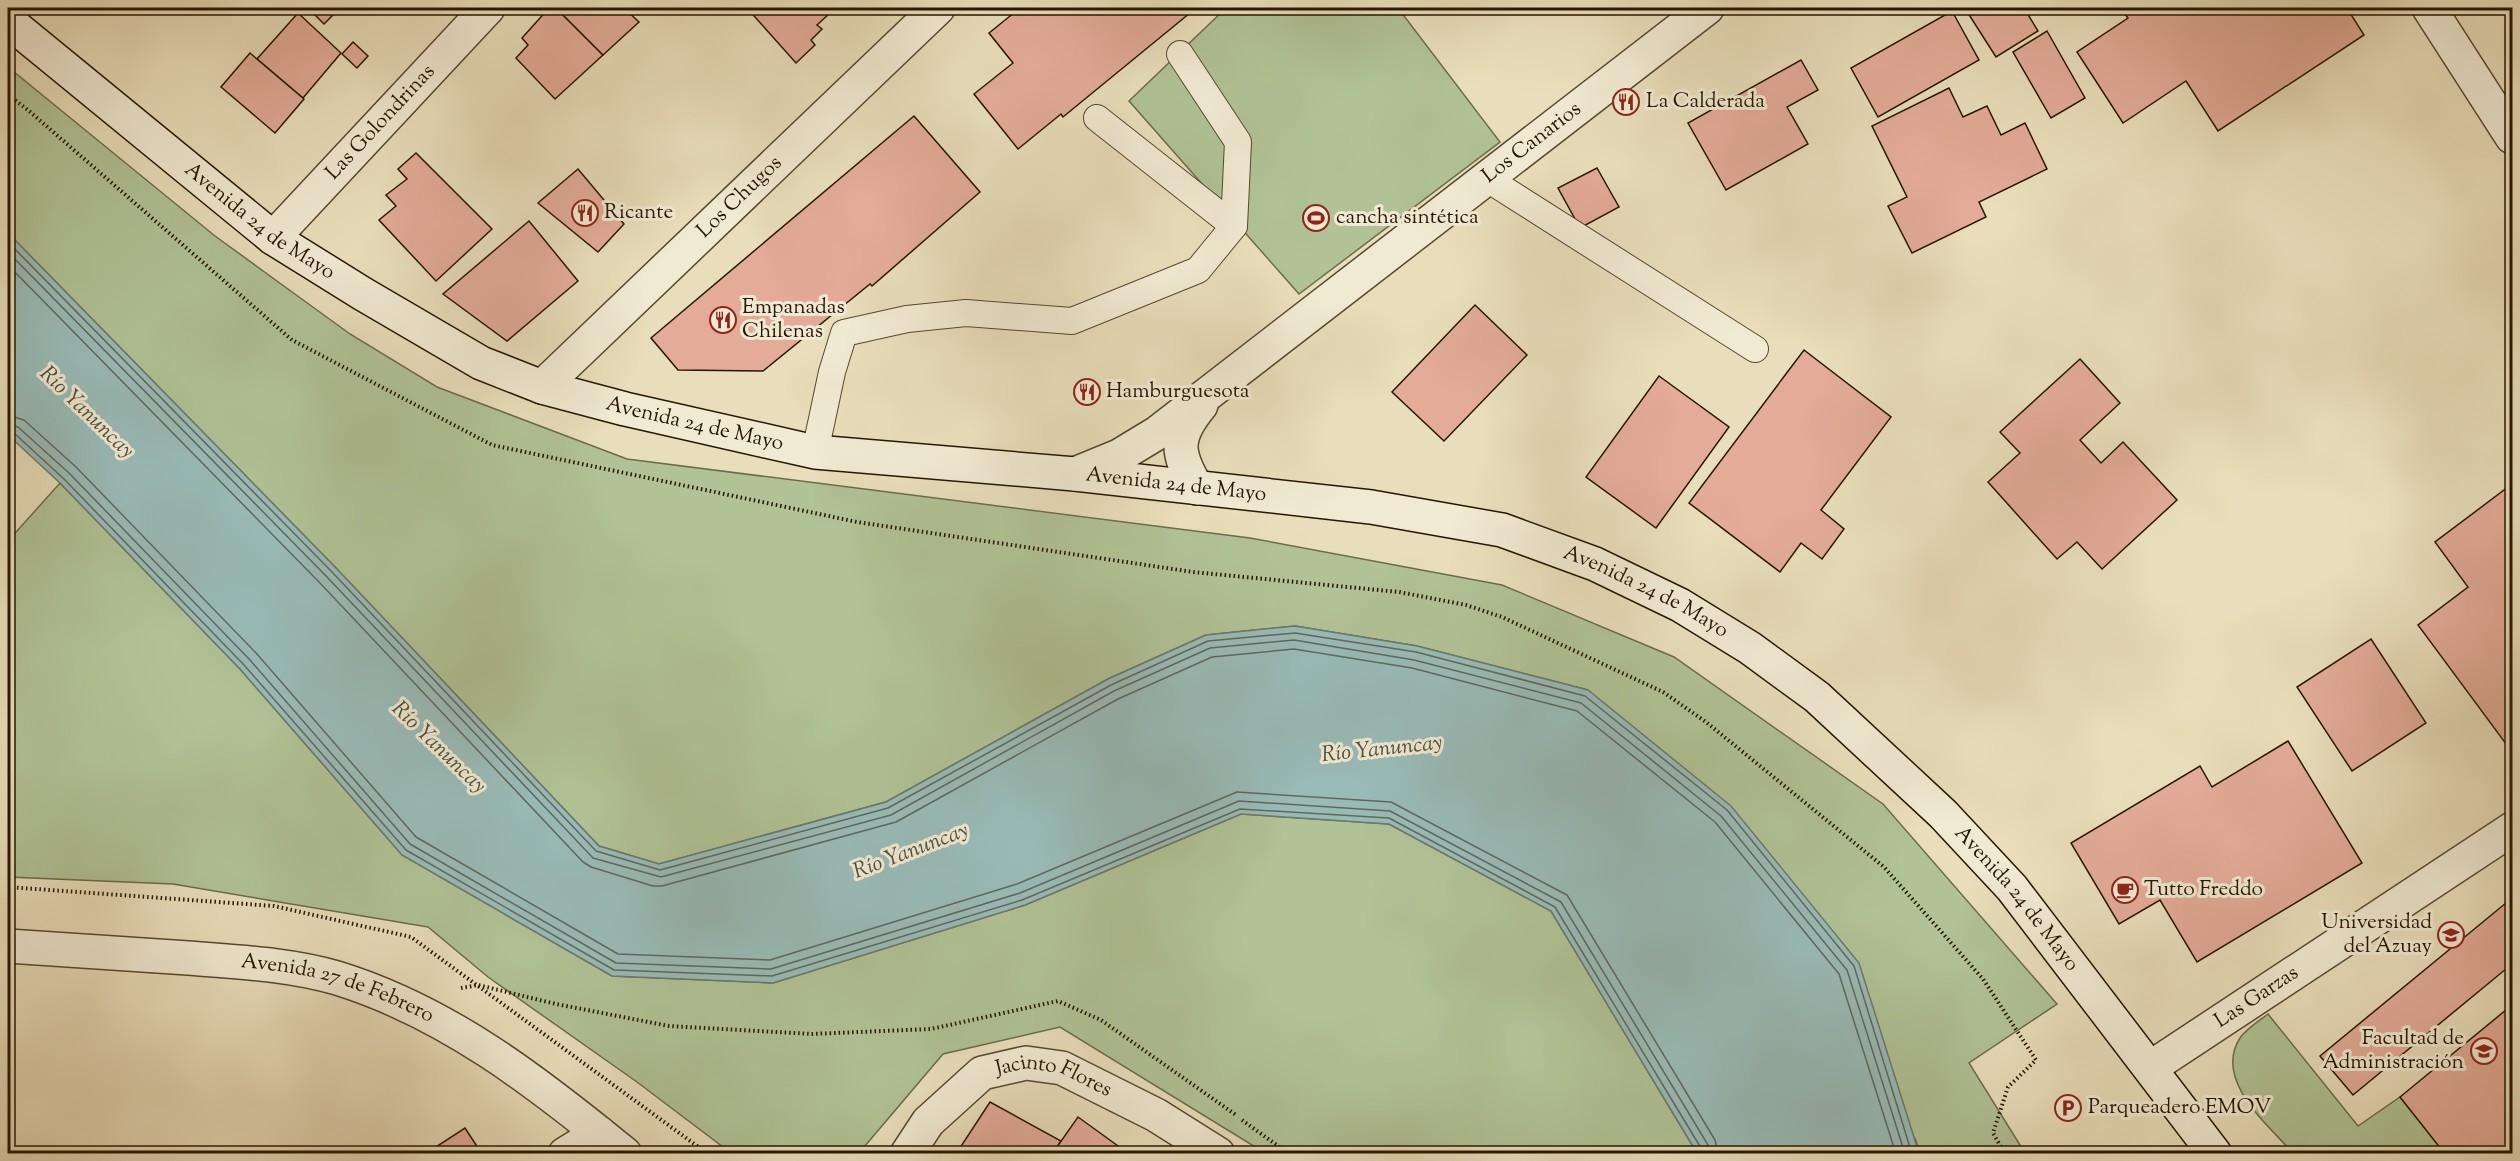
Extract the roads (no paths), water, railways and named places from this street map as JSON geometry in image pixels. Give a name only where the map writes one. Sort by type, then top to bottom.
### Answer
[{"type":"street","name":"Las Golondrinas","points":[[273,238],[488,8]]},
{"type":"street","name":"Los Chugos","points":[[542,387],[938,8]]},
{"type":"street","name":"Los Canarios","points":[[1075,474],[1119,456],[1157,433],[1707,8]]},
{"type":"street","points":[[2429,8],[2512,137]]},
{"type":"street","name":"Avenida 24 de Mayo","points":[[8,21],[273,238],[481,363],[542,387],[625,409],[815,452],[1075,474],[1371,507],[1502,530],[1595,564],[1680,605],[1750,648],[1817,698],[1942,814],[2012,888],[2215,1154]]},
{"type":"street","name":"Los Canarios","points":[[1197,488],[1186,469],[1180,447],[1190,419],[1214,389]]},
{"type":"street","name":"Las Garzas","points":[[2150,1068],[2512,829]]},
{"type":"street","name":"Avenida 27 de Febrero","points":[[8,946],[257,963],[335,978],[398,1000],[467,1036],[512,1066],[625,1154]]},
{"type":"street","name":"Jacinto Flores","points":[[907,1154],[928,1122],[982,1073],[1026,1063],[1062,1068],[1156,1115],[1218,1154]]},
{"type":"street","points":[[565,1154],[599,1132]]},
{"type":"lane","points":[[815,452],[832,372],[844,333],[907,319],[966,313],[1072,321],[1198,270],[1234,226],[1238,142],[1179,54]]},
{"type":"lane","points":[[1098,118],[1234,226]]},
{"type":"lane","points":[[1486,178],[1755,349]]},
{"type":"water","name":"Río Yanuncay","points":[[8,233],[336,568],[599,846],[659,864],[886,802],[1108,679],[1206,635],[1295,626],[1417,646],[1588,690],[1731,806],[1859,963],[1919,1153],[1697,1153],[1551,911],[1389,824],[1241,814],[1025,905],[773,983],[612,976],[402,855],[240,669],[60,483],[8,435]]},
{"type":"place","name":"La Calderada","points":[[1626,102]]},
{"type":"place","name":"Ricante","points":[[585,213]]},
{"type":"place","name":"cancha sintética","points":[[1316,218]]},
{"type":"place","name":"Empanadas Chilenas","points":[[723,320]]},
{"type":"place","name":"Hamburguesota","points":[[1087,392]]},
{"type":"place","name":"Tutto Freddo","points":[[2125,890]]},
{"type":"place","name":"Universidad del Azuay","points":[[2451,935]]},
{"type":"place","name":"Facultad de Administración","points":[[2484,1051]]},
{"type":"place","name":"Parqueadero EMOV","points":[[2068,1108]]}]
